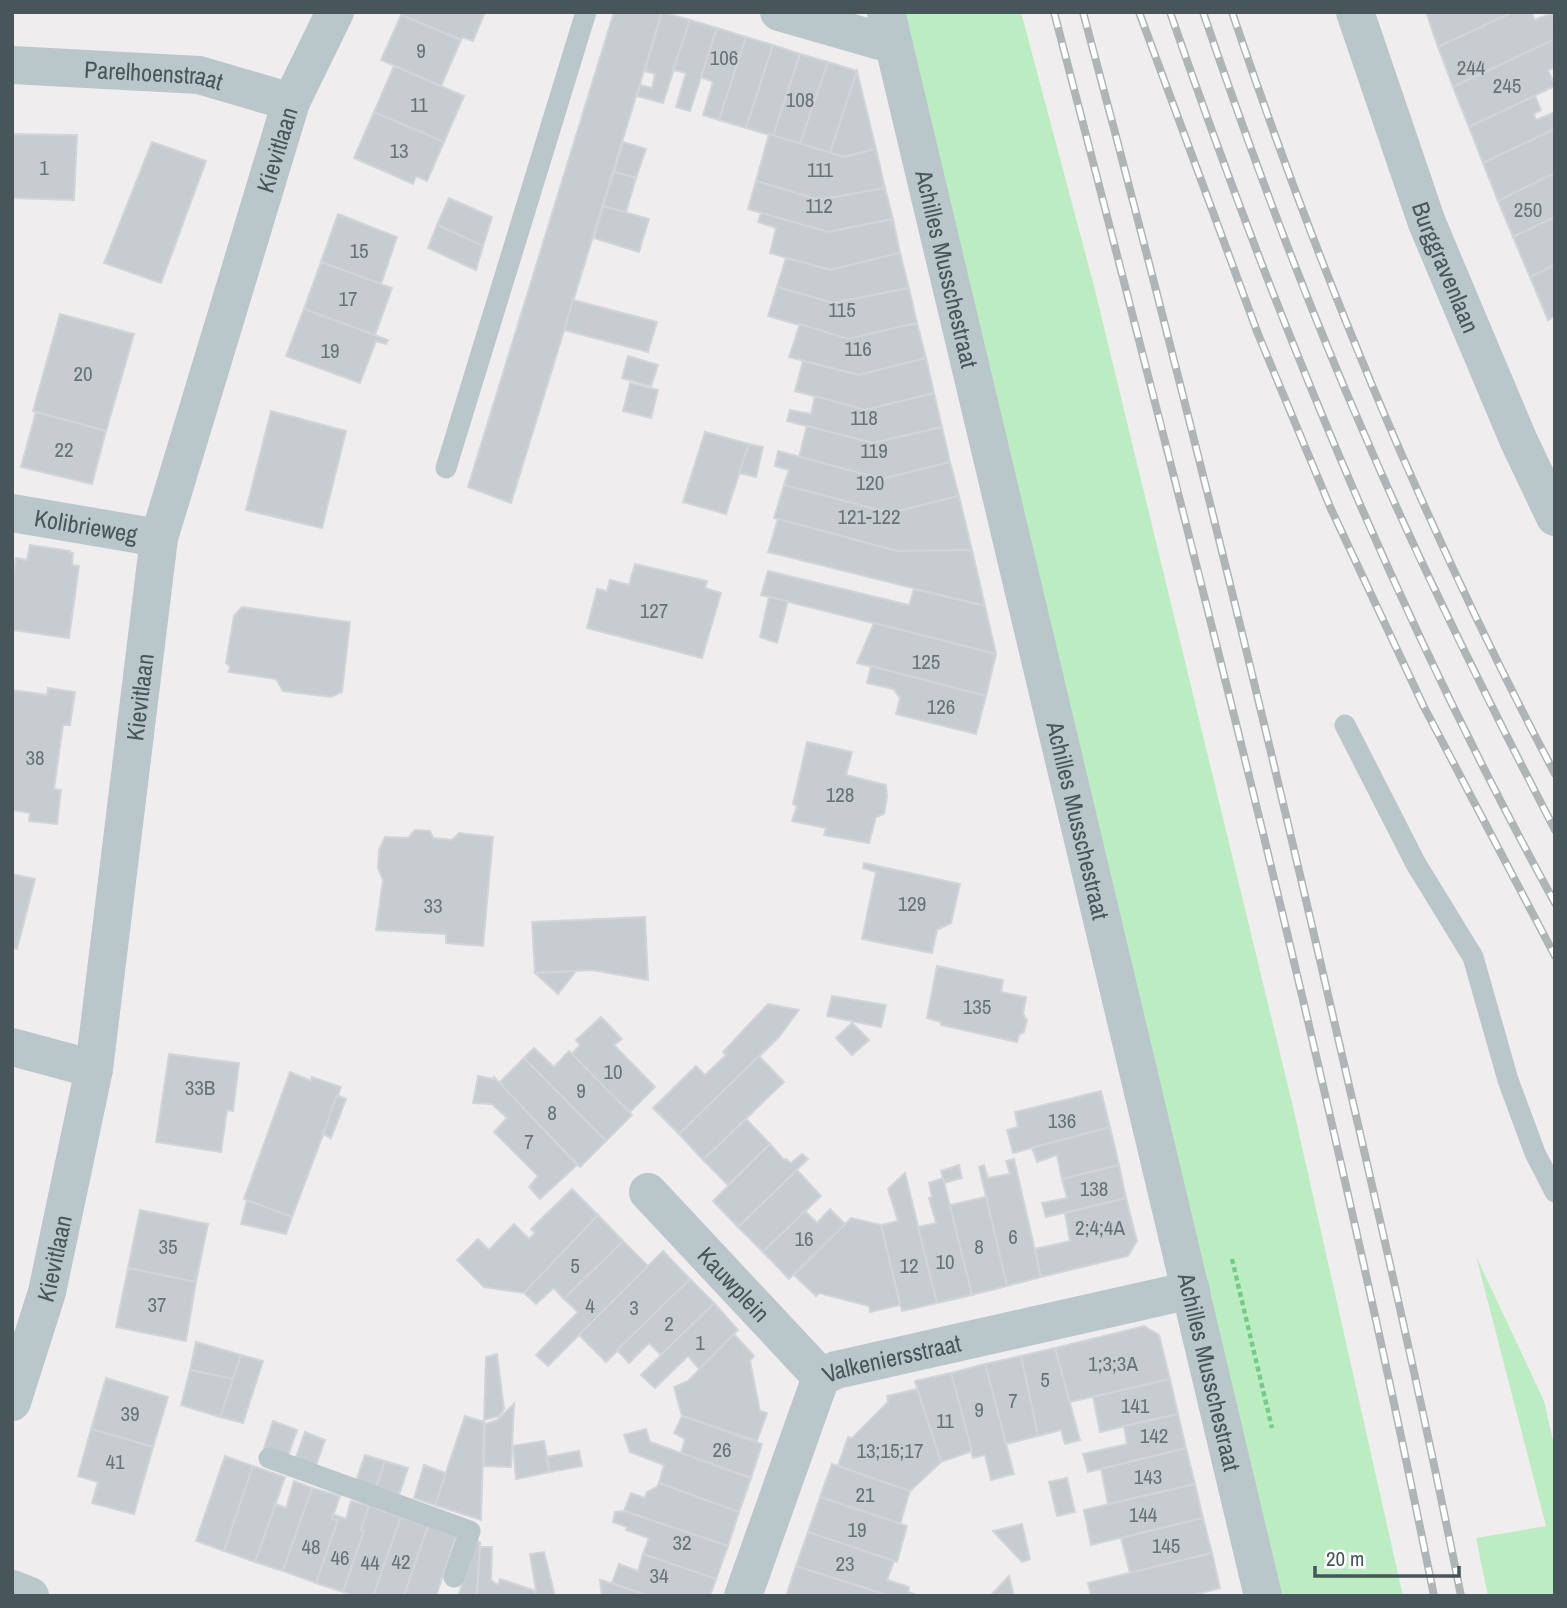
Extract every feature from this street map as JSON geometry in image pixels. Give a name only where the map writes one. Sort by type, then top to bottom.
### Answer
[{"type":"street","name":"Kievitlaan","points":[[12,1402],[47,1292],[94,1069],[159,538],[291,102],[335,12]]},
{"type":"street","name":"Achilles Musschestraat","points":[[779,12],[890,29],[1263,1596]]},
{"type":"street","name":"Burggravenlaan","points":[[1355,12],[1427,223],[1518,439],[1555,517]]},
{"type":"street","name":"Parelhoenstraat","points":[[12,65],[199,75],[291,102]]},
{"type":"street","name":"Kolibrieweg","points":[[12,513],[159,538]]},
{"type":"street","points":[[12,1047],[94,1069]]},
{"type":"street","name":"Kauwplein","points":[[648,1192],[821,1377]]},
{"type":"street","name":"Valkeniersstraat","points":[[743,1596],[821,1377],[836,1370],[1191,1290]]},
{"type":"street","points":[[12,1589],[30,1596]]},
{"type":"lane","points":[[446,468],[586,12]]},
{"type":"lane","points":[[1345,725],[1416,864],[1473,957],[1508,1080],[1535,1153],[1555,1192]]},
{"type":"lane","points":[[269,1458],[470,1531],[454,1577]]},
{"type":"green space","points":[[897,12],[1021,12],[1094,286],[1294,1111],[1403,1596],[1274,1596]]},
{"type":"green space","points":[[1476,1256],[1544,1401],[1555,1449],[1555,1596],[1488,1596],[1476,1538],[1546,1526]]},
{"type":"building","points":[[402,12],[485,12],[473,41],[462,37],[461,40],[401,15]]},
{"type":"building","points":[[614,12],[662,12],[511,503],[468,487]]},
{"type":"building","points":[[662,12],[690,20],[663,103],[637,96],[640,85],[652,88],[655,74],[645,71]]},
{"type":"building","points":[[1426,12],[1513,12],[1438,47]]},
{"type":"building","points":[[1513,12],[1531,12],[1535,20],[1552,13],[1555,18],[1555,39],[1453,87],[1438,47]]},
{"type":"building","points":[[401,15],[461,40],[441,86],[381,60]]},
{"type":"building","points":[[690,20],[717,28],[690,111],[676,107],[686,73],[673,70]]},
{"type":"building","points":[[717,28],[746,37],[719,120],[703,115],[713,82],[701,77]]},
{"type":"building","points":[[746,37],[773,45],[746,128],[719,120]]},
{"type":"building","points":[[1555,39],[1555,67],[1548,70],[1555,86],[1469,127],[1453,87]]},
{"type":"building","points":[[773,45],[800,54],[773,136],[746,128]]},
{"type":"building","points":[[800,54],[828,62],[800,144],[773,136]]},
{"type":"building","points":[[828,62],[857,71],[830,153],[800,144]]},
{"type":"building","points":[[394,66],[464,96],[444,142],[374,112]]},
{"type":"building","points":[[857,71],[876,149],[844,157],[830,153]]},
{"type":"building","points":[[1535,96],[1541,110],[1534,114],[1536,120],[1555,112],[1555,129],[1483,163],[1469,127]]},
{"type":"building","points":[[374,112],[444,142],[427,181],[416,176],[413,184],[354,158]]},
{"type":"building","points":[[1555,129],[1555,173],[1498,201],[1483,163]]},
{"type":"building","points":[[12,134],[77,135],[74,200],[12,198]]},
{"type":"building","points":[[769,134],[844,157],[876,149],[885,188],[819,200],[756,181]]},
{"type":"building","points":[[152,142],[206,161],[161,283],[104,263]]},
{"type":"building","points":[[623,142],[646,149],[636,178],[614,172]]},
{"type":"building","points":[[614,172],[636,178],[626,212],[603,206]]},
{"type":"building","points":[[1555,173],[1555,217],[1513,237],[1498,201]]},
{"type":"building","points":[[756,181],[819,200],[885,188],[893,219],[828,232],[748,209]]},
{"type":"building","points":[[449,198],[492,217],[483,246],[437,225]]},
{"type":"building","points":[[603,206],[649,219],[639,252],[594,238]]},
{"type":"building","points":[[761,213],[828,232],[893,219],[900,253],[830,270],[770,253],[776,228],[758,222]]},
{"type":"building","points":[[338,214],[397,237],[381,284],[321,262]]},
{"type":"building","points":[[1555,217],[1555,265],[1530,277],[1513,237]]},
{"type":"building","points":[[437,225],[483,246],[476,270],[428,248]]},
{"type":"building","points":[[900,253],[909,288],[833,303],[777,287],[786,258],[830,270]]},
{"type":"building","points":[[321,262],[392,288],[375,335],[304,309]]},
{"type":"building","points":[[1555,265],[1555,316],[1548,320],[1530,277]]},
{"type":"building","points":[[777,287],[833,303],[909,288],[917,323],[848,339],[768,316]]},
{"type":"building","points":[[573,300],[657,322],[648,352],[564,330]]},
{"type":"building","points":[[304,309],[388,340],[386,344],[376,341],[360,383],[286,356]]},
{"type":"building","points":[[60,314],[134,334],[106,431],[33,411]]},
{"type":"building","points":[[917,323],[926,358],[859,375],[789,357],[800,324],[848,339]]},
{"type":"building","points":[[628,356],[658,365],[651,386],[622,378]]},
{"type":"building","points":[[926,358],[934,393],[865,410],[795,391],[803,361],[859,375]]},
{"type":"building","points":[[630,383],[658,390],[651,418],[623,411]]},
{"type":"building","points":[[934,393],[942,427],[873,443],[787,421],[790,410],[811,414],[815,396],[865,410]]},
{"type":"building","points":[[271,411],[346,431],[322,528],[246,510]]},
{"type":"building","points":[[36,412],[106,431],[92,484],[21,467]]},
{"type":"building","points":[[807,426],[873,443],[942,427],[950,462],[882,479],[799,457]]},
{"type":"building","points":[[705,432],[749,444],[726,514],[683,502]]},
{"type":"building","points":[[749,444],[763,447],[756,477],[739,473]]},
{"type":"building","points":[[778,451],[882,479],[950,462],[959,496],[890,513],[784,485],[789,470],[775,466]]},
{"type":"building","points":[[784,485],[890,513],[959,496],[972,550],[897,551],[774,518]]},
{"type":"building","points":[[778,519],[897,551],[972,550],[985,606],[768,552]]},
{"type":"building","points":[[30,545],[70,551],[69,553],[73,553],[72,565],[79,566],[69,638],[12,630],[12,583],[16,558],[27,560]]},
{"type":"building","points":[[635,564],[707,581],[705,588],[721,593],[702,658],[587,628],[597,589],[607,591],[610,580],[629,585]]},
{"type":"building","points":[[768,571],[909,605],[914,589],[985,606],[996,654],[761,595]]},
{"type":"building","points":[[769,597],[788,601],[777,643],[760,637]]},
{"type":"building","points":[[242,607],[350,622],[342,692],[331,697],[283,691],[276,679],[229,672],[230,666],[226,663],[234,616]]},
{"type":"building","points":[[874,623],[996,654],[986,696],[857,663]]},
{"type":"building","points":[[871,666],[986,696],[976,734],[896,714],[900,698],[893,689],[867,683]]},
{"type":"building","points":[[48,688],[75,692],[70,725],[63,725],[54,789],[61,790],[57,824],[29,821],[30,813],[12,810],[12,690],[47,695]]},
{"type":"building","points":[[807,742],[852,752],[846,775],[886,785],[884,814],[876,817],[869,843],[824,835],[826,828],[792,821],[797,806],[793,804]]},
{"type":"building","points":[[415,830],[430,831],[433,838],[452,840],[459,833],[493,837],[483,946],[446,943],[446,934],[376,930],[383,880],[378,868],[379,850],[385,837],[408,838]]},
{"type":"building","points":[[864,863],[960,884],[951,923],[937,930],[932,953],[862,939],[876,872],[863,868]]},
{"type":"building","points":[[12,874],[35,879],[17,949],[12,948]]},
{"type":"building","points":[[645,917],[648,980],[592,970],[535,973],[532,922]]},
{"type":"building","points":[[937,966],[1003,980],[1001,992],[1026,997],[1023,1014],[1027,1020],[1024,1032],[1019,1035],[1017,1042],[941,1025],[941,1022],[927,1018]]},
{"type":"building","points":[[576,971],[558,994],[535,973]]},
{"type":"building","points":[[832,996],[886,1005],[881,1027],[827,1016]]},
{"type":"building","points":[[768,1004],[799,1010],[778,1038],[679,1134],[653,1108],[696,1066],[705,1075],[726,1055],[723,1052]]},
{"type":"building","points":[[601,1017],[622,1039],[614,1045],[655,1087],[630,1112],[571,1055],[580,1045],[576,1040]]},
{"type":"building","points":[[852,1023],[869,1040],[852,1055],[836,1038]]},
{"type":"building","points":[[534,1048],[554,1067],[569,1051],[632,1115],[606,1141],[524,1058]]},
{"type":"building","points":[[169,1054],[239,1063],[233,1111],[227,1110],[221,1152],[156,1142]]},
{"type":"building","points":[[759,1056],[784,1082],[703,1160],[679,1134]]},
{"type":"building","points":[[524,1058],[606,1141],[580,1167],[499,1083]]},
{"type":"building","points":[[290,1072],[311,1081],[312,1077],[341,1087],[292,1217],[244,1199]]},
{"type":"building","points":[[478,1076],[494,1077],[577,1165],[540,1199],[529,1187],[538,1176],[494,1132],[507,1118],[492,1104],[473,1103]]},
{"type":"building","points":[[1101,1091],[1110,1127],[1013,1153],[1007,1130],[1018,1127],[1015,1112]]},
{"type":"building","points":[[337,1095],[346,1099],[331,1138],[323,1134]]},
{"type":"building","points":[[746,1119],[770,1144],[728,1185],[703,1160]]},
{"type":"building","points":[[1110,1127],[1119,1165],[1062,1179],[1057,1155],[1037,1162],[1032,1148]]},
{"type":"building","points":[[770,1144],[784,1160],[791,1163],[802,1154],[808,1159],[738,1227],[713,1201]]},
{"type":"building","points":[[1014,1159],[1041,1277],[1007,1286],[979,1167],[984,1165],[988,1178],[1010,1174],[1006,1161]]},
{"type":"building","points":[[959,1165],[962,1178],[944,1183],[941,1171]]},
{"type":"building","points":[[1119,1165],[1126,1198],[1046,1217],[1042,1203],[1067,1198],[1062,1179]]},
{"type":"building","points":[[797,1170],[821,1196],[763,1252],[738,1227]]},
{"type":"building","points":[[905,1173],[937,1303],[902,1311],[881,1225],[898,1221],[888,1189]]},
{"type":"building","points":[[943,1178],[972,1295],[937,1303],[918,1227],[936,1223],[929,1198],[932,1197],[929,1183]]},
{"type":"building","points":[[572,1189],[598,1215],[524,1293],[484,1287],[457,1260],[478,1239],[489,1250],[514,1224],[529,1239],[535,1233],[531,1229]]},
{"type":"building","points":[[986,1197],[1007,1286],[972,1295],[950,1205]]},
{"type":"building","points":[[1126,1198],[1137,1241],[1128,1256],[1041,1277],[1035,1249],[1070,1241],[1065,1213]]},
{"type":"building","points":[[247,1200],[292,1217],[286,1234],[241,1224]]},
{"type":"building","points":[[830,1209],[845,1224],[789,1279],[763,1252],[805,1211],[817,1223]]},
{"type":"building","points":[[140,1210],[208,1224],[196,1282],[128,1268]]},
{"type":"building","points":[[598,1215],[623,1241],[564,1299],[554,1288],[536,1304],[524,1293]]},
{"type":"building","points":[[851,1218],[881,1225],[900,1305],[870,1312],[869,1306],[819,1293],[816,1296],[794,1275]]},
{"type":"building","points":[[623,1241],[648,1266],[548,1366],[536,1355],[578,1312],[564,1299]]},
{"type":"building","points":[[663,1251],[690,1279],[606,1362],[579,1335]]},
{"type":"building","points":[[128,1268],[196,1282],[186,1341],[116,1327]]},
{"type":"building","points":[[690,1279],[714,1303],[661,1355],[649,1343],[629,1363],[617,1350]]},
{"type":"building","points":[[714,1303],[738,1330],[699,1369],[688,1356],[655,1388],[641,1375]]},
{"type":"building","points":[[1144,1326],[1159,1335],[1170,1379],[1070,1402],[1055,1348]]},
{"type":"building","points":[[734,1334],[754,1356],[750,1361],[760,1411],[767,1413],[757,1441],[682,1416],[674,1387],[688,1381]]},
{"type":"building","points":[[196,1342],[241,1355],[233,1379],[190,1370]]},
{"type":"building","points":[[1055,1348],[1080,1440],[1065,1444],[1061,1430],[1038,1436],[1021,1356]]},
{"type":"building","points":[[497,1354],[504,1409],[499,1416],[484,1420],[486,1357]]},
{"type":"building","points":[[241,1355],[263,1361],[243,1423],[220,1417]]},
{"type":"building","points":[[1021,1356],[1038,1436],[1006,1444],[985,1364]]},
{"type":"building","points":[[985,1364],[1014,1474],[991,1480],[985,1455],[973,1458],[951,1373]]},
{"type":"building","points":[[190,1370],[233,1379],[220,1417],[181,1405]]},
{"type":"building","points":[[951,1373],[972,1451],[941,1462],[915,1381]]},
{"type":"building","points":[[106,1378],[168,1397],[153,1447],[91,1429]]},
{"type":"building","points":[[1170,1379],[1178,1414],[1100,1432],[1093,1397]]},
{"type":"building","points":[[917,1389],[941,1462],[910,1491],[838,1466],[848,1437],[852,1438],[888,1402],[887,1396]]},
{"type":"building","points":[[514,1404],[511,1467],[484,1466],[485,1424],[497,1420]]},
{"type":"building","points":[[1178,1414],[1186,1448],[1088,1472],[1083,1454],[1127,1444],[1124,1426]]},
{"type":"building","points":[[465,1416],[484,1422],[481,1520],[435,1505]]},
{"type":"building","points":[[682,1416],[762,1444],[751,1478],[681,1453],[685,1439],[674,1433]]},
{"type":"building","points":[[273,1421],[297,1430],[288,1456],[264,1448]]},
{"type":"building","points":[[91,1429],[153,1447],[134,1514],[92,1503],[98,1482],[78,1476]]},
{"type":"building","points":[[646,1429],[650,1442],[751,1478],[739,1512],[659,1483],[664,1465],[630,1452],[624,1435]]},
{"type":"building","points":[[305,1432],[325,1440],[315,1468],[295,1460]]},
{"type":"building","points":[[544,1441],[550,1472],[516,1479],[513,1446]]},
{"type":"building","points":[[1186,1448],[1195,1484],[1108,1504],[1101,1469]]},
{"type":"building","points":[[579,1451],[582,1466],[550,1472],[546,1457]]},
{"type":"building","points":[[365,1455],[385,1461],[376,1487],[356,1481]]},
{"type":"building","points":[[225,1456],[253,1466],[224,1551],[196,1541]]},
{"type":"building","points":[[385,1461],[408,1468],[399,1495],[376,1487]]},
{"type":"building","points":[[832,1464],[910,1491],[900,1524],[820,1497]]},
{"type":"building","points":[[424,1465],[446,1473],[435,1505],[414,1498]]},
{"type":"building","points":[[253,1466],[285,1477],[255,1562],[224,1551]]},
{"type":"building","points":[[1067,1478],[1075,1512],[1057,1516],[1049,1482]]},
{"type":"building","points":[[294,1481],[312,1488],[283,1571],[255,1562],[276,1504],[286,1508]]},
{"type":"building","points":[[659,1483],[739,1512],[728,1546],[624,1511],[631,1493],[645,1498],[647,1492]]},
{"type":"building","points":[[1195,1484],[1203,1518],[1091,1545],[1084,1510]]},
{"type":"building","points":[[312,1488],[340,1496],[332,1519],[338,1520],[316,1583],[283,1571]]},
{"type":"building","points":[[820,1497],[907,1526],[897,1562],[808,1532]]},
{"type":"building","points":[[351,1501],[369,1506],[361,1530],[364,1531],[343,1592],[316,1583],[338,1520],[332,1519],[333,1514],[346,1519]]},
{"type":"building","points":[[369,1506],[401,1517],[373,1596],[354,1596],[343,1592],[364,1531],[361,1530]]},
{"type":"building","points":[[624,1511],[728,1546],[716,1579],[643,1554],[649,1538],[613,1522],[615,1512]]},
{"type":"building","points":[[401,1517],[428,1526],[404,1596],[373,1596]]},
{"type":"building","points":[[1203,1518],[1212,1553],[1130,1573],[1121,1538]]},
{"type":"building","points":[[1022,1524],[1030,1559],[1022,1562],[993,1531]]},
{"type":"building","points":[[428,1526],[456,1536],[436,1596],[404,1596]]},
{"type":"building","points":[[808,1532],[894,1561],[887,1580],[909,1587],[908,1592],[920,1596],[890,1596],[796,1566]]},
{"type":"building","points":[[476,1541],[480,1542],[477,1596],[458,1596]]},
{"type":"building","points":[[480,1547],[492,1547],[491,1580],[498,1585],[500,1579],[536,1591],[535,1596],[477,1596]]},
{"type":"building","points":[[544,1552],[555,1596],[535,1596],[530,1554]]},
{"type":"building","points":[[1212,1553],[1220,1588],[1190,1596],[1091,1596],[1088,1583]]},
{"type":"building","points":[[643,1554],[716,1579],[710,1596],[650,1596],[612,1583],[619,1564],[638,1571]]},
{"type":"building","points":[[796,1566],[890,1596],[786,1596]]},
{"type":"building","points":[[1009,1576],[1014,1596],[993,1596],[992,1594]]},
{"type":"building","points":[[601,1580],[650,1596],[602,1596]]},
{"type":"railway","points":[[1054,12],[1206,604],[1303,999],[1393,1396],[1434,1596]]},
{"type":"railway","points":[[1083,12],[1181,386],[1273,762],[1399,1303],[1461,1596]]},
{"type":"railway","points":[[1139,12],[1258,334],[1331,509],[1424,707],[1555,956]]},
{"type":"railway","points":[[1170,12],[1253,241],[1343,466],[1444,687],[1555,903]]},
{"type":"railway","points":[[1203,12],[1280,227],[1366,438],[1457,636],[1555,830]]},
{"type":"railway","points":[[1232,12],[1301,207],[1378,400],[1462,589],[1555,774]]}]
